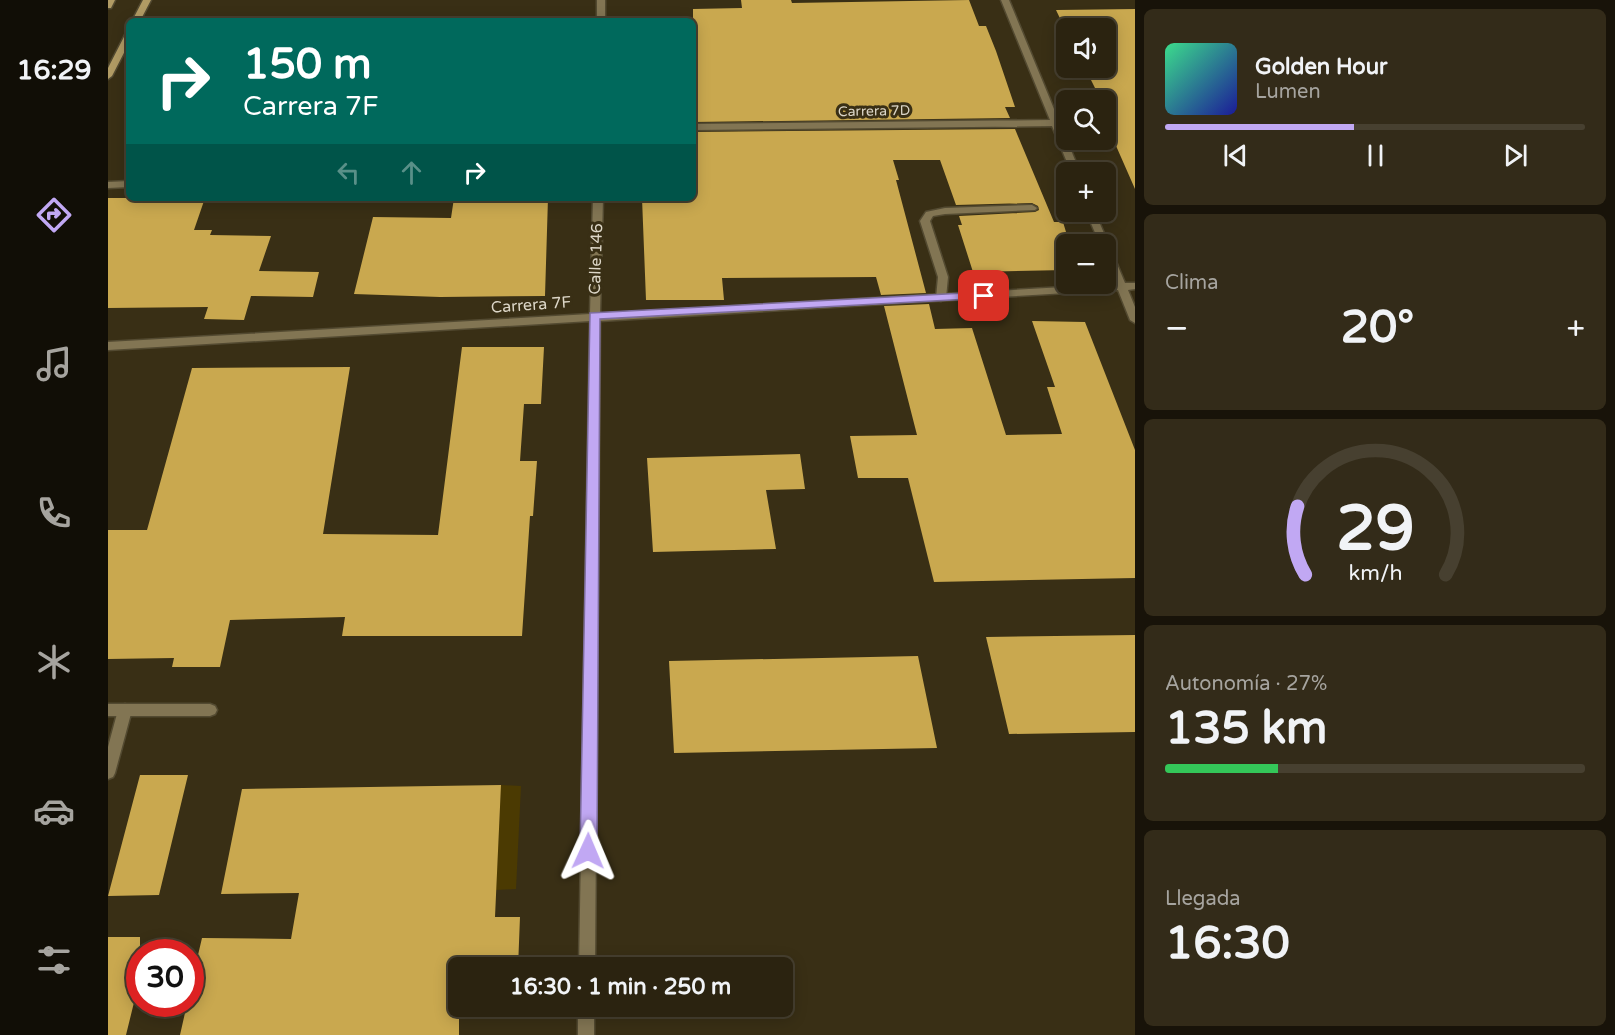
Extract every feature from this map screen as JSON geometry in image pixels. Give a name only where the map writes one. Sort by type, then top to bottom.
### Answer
[{"type":"main road","points":[[108,6],[111,0]]},
{"type":"main road","points":[[138,18],[147,0]]},
{"type":"main road","points":[[108,76],[125,52]]},
{"type":"street","points":[[601,0],[601,18]]},
{"type":"street","points":[[1005,0],[1056,123]]},
{"type":"street","name":"Carrera 7D","points":[[696,127],[1056,123]]},
{"type":"street","points":[[108,185],[126,184]]},
{"type":"street","name":"Calle 146","points":[[587,957],[598,201]]},
{"type":"street","points":[[942,298],[943,277],[925,221],[929,214],[945,210],[1032,208]]},
{"type":"street","points":[[1116,273],[1135,320]]},
{"type":"street","name":"Carrera 7F","points":[[108,346],[1135,286]]},
{"type":"street","points":[[108,710],[210,710]]},
{"type":"street","points":[[108,773],[124,710]]},
{"type":"street","points":[[586,1017],[586,1035]]},
{"type":"shaded area","points":[[501,785],[521,786],[516,889],[496,890]]},
{"type":"building","points":[[741,0],[791,0],[792,3],[969,0],[979,26],[986,26],[1015,107],[1005,107],[1010,118],[696,122],[696,18],[693,18],[693,9],[742,8]]},
{"type":"building","points":[[1135,9],[1135,189],[1116,146],[1116,90],[1096,90],[1090,78],[1116,78],[1116,18],[1060,18],[1056,10]]},
{"type":"building","points":[[1015,129],[1054,222],[1063,222],[1066,234],[1056,234],[1056,270],[973,272],[958,225],[962,225],[959,216],[1035,212],[1039,210],[1038,206],[1032,203],[956,205],[940,160],[893,160],[899,180],[896,180],[926,293],[881,295],[876,277],[722,278],[724,300],[646,300],[642,201],[696,201],[696,132]]},
{"type":"building","points":[[108,198],[126,198],[126,201],[204,201],[194,230],[212,230],[210,235],[271,236],[259,271],[319,272],[313,297],[251,296],[244,320],[204,319],[208,307],[108,308]]},
{"type":"building","points":[[454,201],[548,201],[545,296],[440,297],[354,294],[373,217],[451,218]]},
{"type":"building","points":[[929,304],[935,329],[972,328],[1006,435],[1062,434],[1047,387],[1055,387],[1032,321],[1085,322],[1135,450],[1135,578],[934,582],[908,478],[858,478],[850,436],[917,435],[884,306]]},
{"type":"building","points":[[462,347],[544,347],[541,404],[524,404],[520,461],[537,461],[533,516],[530,516],[522,636],[342,636],[345,617],[230,620],[220,667],[172,667],[174,658],[108,659],[108,530],[147,530],[192,368],[350,367],[323,534],[438,535]]},
{"type":"building","points":[[800,454],[805,489],[766,490],[776,549],[653,552],[647,458]]},
{"type":"building","points":[[1135,635],[1135,732],[1009,734],[986,637]]},
{"type":"building","points":[[918,656],[937,748],[674,753],[669,661]]},
{"type":"building","points":[[140,775],[188,775],[159,895],[108,896]]},
{"type":"building","points":[[501,785],[495,917],[520,917],[518,957],[448,957],[448,1017],[459,1017],[459,1035],[180,1035],[184,1017],[204,1017],[204,939],[202,938],[291,939],[299,893],[221,894],[242,789]]},
{"type":"building","points":[[108,937],[140,937],[140,939],[126,939],[126,1017],[130,1017],[126,1035],[108,1035]]},
{"type":"route","points":[[588,851],[595,316],[984,296]]}]
